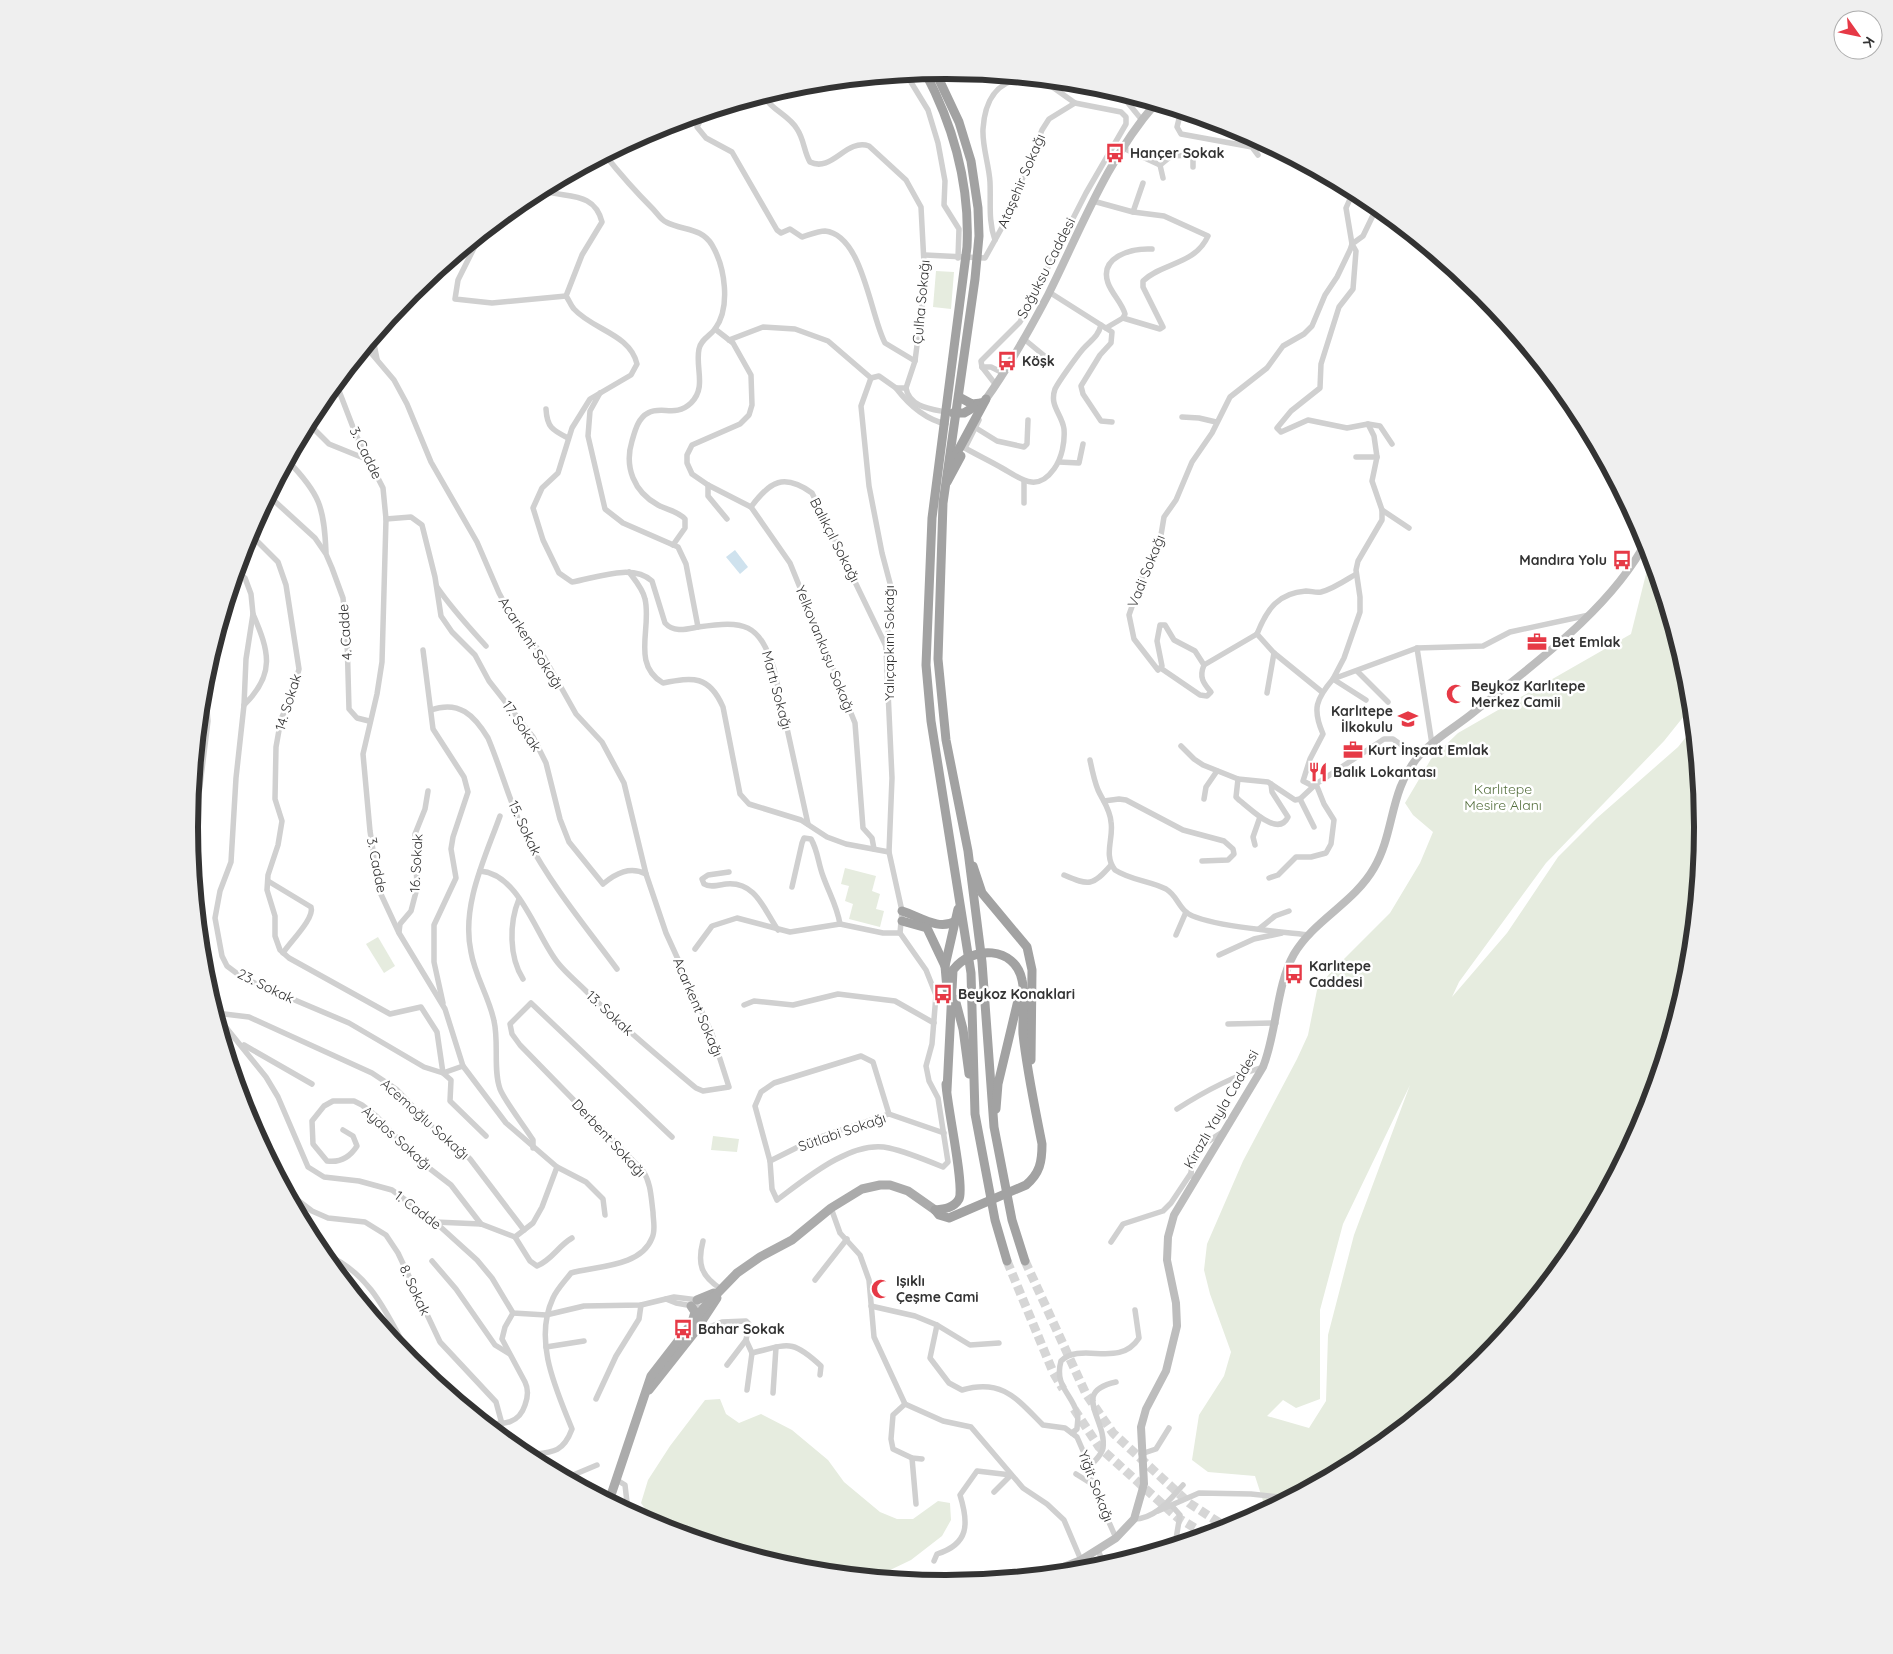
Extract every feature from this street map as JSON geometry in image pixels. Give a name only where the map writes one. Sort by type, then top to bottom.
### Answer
[{"type":"highway","points":[[928,79],[952,131],[964,182],[968,217],[967,247],[946,412],[950,424],[942,521],[938,659],[946,740],[968,851],[982,962],[994,1126],[1012,1220],[1025,1260]]},
{"type":"highway","points":[[939,79],[959,122],[971,161],[976,184],[978,236],[959,397],[956,414],[941,444],[932,518],[926,665],[930,721],[971,973],[975,1114]]},
{"type":"highway","points":[[959,397],[972,404],[984,401]]},
{"type":"highway","points":[[946,412],[964,413],[984,401]]},
{"type":"highway","points":[[947,471],[984,401]]},
{"type":"highway","points":[[950,424],[966,422],[975,416]]},
{"type":"highway","points":[[946,484],[965,448]]},
{"type":"highway","points":[[968,851],[982,893],[1022,941],[1032,970],[1030,1085]]},
{"type":"highway","points":[[947,1090],[953,970],[959,963],[975,954],[990,951],[1005,956],[1012,961],[1022,980],[1023,1033],[1030,1085],[1042,1144],[1042,1162],[1036,1177],[1026,1185],[949,1218],[939,1215],[935,1210],[948,1208],[960,1198],[961,1183],[948,1110],[947,1090],[945,1050],[948,1003],[945,966],[956,921],[959,899]]},
{"type":"highway","points":[[902,911],[936,925],[947,926],[956,921]]},
{"type":"highway","points":[[902,922],[927,928],[945,966]]},
{"type":"highway","points":[[994,1126],[998,1084],[1022,980]]},
{"type":"highway","points":[[953,991],[963,1029],[975,1114],[995,1220],[1006,1261]]},
{"type":"main road","name":"Soğuksu Caddesi","points":[[984,401],[1024,339],[1114,160],[1152,108]]},
{"type":"main road","name":"Kirazlı Yayla Caddesi","points":[[1070,1565],[1082,1560],[1116,1538],[1134,1519],[1144,1484],[1141,1454],[1142,1427],[1146,1409],[1166,1371],[1177,1326],[1176,1303],[1167,1260],[1168,1237],[1174,1215],[1263,1067],[1276,1023],[1288,969],[1294,954],[1310,935],[1352,896],[1374,869],[1386,841],[1398,790],[1418,757],[1505,687],[1589,615],[1637,558],[1641,550]]},
{"type":"main road","points":[[681,1351],[685,1340],[707,1308],[721,1289],[737,1273],[760,1257],[792,1240],[850,1194],[880,1185],[908,1191],[935,1210]]},
{"type":"main road","points":[[692,1322],[694,1303],[721,1289]]},
{"type":"main road","points":[[611,1495],[645,1394],[658,1366],[692,1322],[707,1308]]},
{"type":"main road","points":[[645,1394],[694,1333],[707,1308]]},
{"type":"street","points":[[910,80],[928,110],[938,143],[945,181],[944,206],[959,229],[958,258]]},
{"type":"street","points":[[995,240],[990,228],[990,181],[983,129],[988,108],[997,88],[1008,81]]},
{"type":"street","points":[[996,385],[982,368],[981,362],[1020,322],[1086,193],[1126,124],[1126,117],[1121,112],[1074,103],[1051,86]]},
{"type":"street","name":"Çulha Sokağı","points":[[768,101],[780,115],[792,122],[797,128],[810,162],[817,166],[824,165],[852,147],[863,144],[878,152],[906,180],[921,207],[925,282],[915,361],[906,388]]},
{"type":"street","points":[[1126,101],[1142,120]]},
{"type":"street","name":"Ataşehir Sokağı","points":[[925,255],[985,258],[1026,175],[1042,130],[1049,119],[1074,103]]},
{"type":"street","points":[[1180,116],[1177,127],[1181,134],[1252,147],[1258,155]]},
{"type":"street","points":[[700,120],[697,127],[706,138],[732,152],[777,230],[781,233],[790,229],[802,237],[824,231],[841,236],[857,261],[885,343],[915,361]]},
{"type":"street","points":[[1123,148],[1160,165]]},
{"type":"street","points":[[1160,165],[1171,156],[1190,155],[1193,158],[1193,167]]},
{"type":"street","points":[[609,160],[628,184],[666,222],[699,231],[712,244],[723,281],[724,302],[715,329],[704,339],[698,351],[701,382],[696,396],[682,410],[670,412],[656,410],[647,413],[638,424],[629,450],[630,474],[641,491],[652,501],[685,519],[685,528],[674,545]]},
{"type":"street","points":[[1160,165],[1163,178]]},
{"type":"street","points":[[1133,212],[1142,183]]},
{"type":"street","points":[[551,193],[594,204],[600,212],[602,222],[582,255],[566,296]]},
{"type":"street","points":[[1351,198],[1346,208],[1352,244],[1356,250],[1353,289],[1339,307],[1322,364],[1320,388],[1295,407],[1277,428],[1281,432],[1308,420],[1347,428],[1368,424],[1380,426],[1392,444]]},
{"type":"street","points":[[965,448],[1024,481],[1042,481],[1059,462],[1064,440],[1064,427],[1054,404],[1056,388],[1084,347],[1096,337],[1103,326],[1123,318],[1160,329],[1163,327],[1143,287],[1143,281],[1184,262],[1199,250],[1208,236],[1164,216],[1133,212],[1093,201]]},
{"type":"street","name":"Vadi Sokağı","points":[[1204,665],[1201,674],[1203,683],[1211,692],[1207,696],[1200,695],[1162,669],[1155,668],[1134,639],[1129,622],[1130,608],[1144,572],[1159,548],[1166,513],[1176,500],[1192,462],[1212,433],[1226,402],[1233,393],[1267,368],[1283,346],[1310,329],[1326,291],[1345,262],[1352,244],[1362,236],[1374,213]]},
{"type":"street","points":[[475,246],[458,280],[455,299],[492,303],[566,296]]},
{"type":"street","points":[[1123,318],[1124,310],[1108,283],[1106,266],[1125,253],[1152,250]]},
{"type":"street","points":[[1049,292],[1112,332],[1111,343],[1100,354],[1081,386],[1083,394],[1101,421],[1112,422]]},
{"type":"street","points":[[566,296],[574,310],[622,341],[635,354],[637,364],[631,375],[590,399],[568,438],[558,473],[542,488],[533,508],[543,540],[559,573],[572,582],[629,572],[645,599],[645,660],[651,676],[663,683],[691,678],[706,683],[717,694],[723,707],[740,794],[749,804],[800,820],[827,837],[846,844],[889,852]]},
{"type":"street","points":[[729,340],[763,327],[795,329],[828,341],[871,378],[879,376],[896,388],[905,400],[919,412],[935,422],[950,424]]},
{"type":"street","name":"Yelkovankuşu Sokağı","points":[[715,329],[729,340],[751,375],[752,405],[748,415],[740,424],[697,442],[689,450],[687,463],[690,472],[708,485],[751,507],[790,563],[856,723],[863,828],[872,838],[874,849]]},
{"type":"street","points":[[1024,339],[1047,358]]},
{"type":"street","points":[[373,347],[377,359]]},
{"type":"street","name":"Acarkent Sokağı","points":[[370,351],[394,380],[408,404],[431,462],[477,542],[499,593],[511,615],[544,657],[576,714],[602,742],[624,783],[646,874],[666,933],[712,1034],[729,1087]]},
{"type":"street","points":[[982,368],[991,368],[1003,373]]},
{"type":"street","name":"Yalıçapkını Sokağı","points":[[871,378],[861,406],[869,486],[891,588],[890,624],[886,648],[892,778],[889,852],[902,911],[900,933]]},
{"type":"street","points":[[896,388],[906,388],[907,394],[918,404],[946,412]]},
{"type":"street","name":"3. Cadde","points":[[339,391],[356,435],[383,488],[386,519],[382,662],[377,694],[363,754],[370,831],[379,890],[400,933],[445,1009],[463,1066],[506,1123],[557,1167],[586,1182],[592,1188],[602,1199],[605,1216]]},
{"type":"street","points":[[600,392],[590,412],[588,436],[606,509],[622,523],[678,547],[686,564],[698,627]]},
{"type":"street","name":"Soğuksu Caddesi","points":[[965,448],[976,428],[984,401]]},
{"type":"street","points":[[546,409],[547,422],[555,432],[568,438]]},
{"type":"street","points":[[1182,417],[1216,422]]},
{"type":"street","points":[[976,428],[997,441],[1024,447],[1027,444],[1028,420]]},
{"type":"street","points":[[1316,784],[1307,784],[1303,781],[1310,759],[1323,734],[1316,711],[1322,692],[1333,679],[1344,658],[1360,612],[1360,597],[1356,574],[1363,550],[1381,524],[1382,510],[1372,481],[1377,457],[1374,436],[1368,424]]},
{"type":"street","points":[[314,428],[335,447],[370,461]]},
{"type":"street","points":[[1059,462],[1078,463],[1083,444]]},
{"type":"street","points":[[1356,457],[1377,457]]},
{"type":"street","points":[[292,464],[318,497],[324,521],[326,554]]},
{"type":"street","points":[[1024,481],[1024,503]]},
{"type":"street","name":"Balıkçıl Sokağı","points":[[751,507],[764,489],[774,484],[799,484],[812,493],[878,626],[886,648]]},
{"type":"street","name":"Yelkovankuşu Sokağı","points":[[708,485],[708,496],[727,519]]},
{"type":"street","name":"4. Cadde","points":[[273,500],[315,538],[326,554],[343,598],[347,637],[349,709],[357,718],[370,721]]},
{"type":"street","points":[[1382,510],[1408,528]]},
{"type":"street","name":"17. Sokak","points":[[386,519],[411,517],[422,525],[441,616],[452,632],[474,656],[489,681],[533,738],[546,763],[560,819],[569,842],[603,884],[613,876],[625,871],[638,870],[646,874]]},
{"type":"street","name":"14. Sokak","points":[[256,539],[278,562],[286,585],[299,669],[292,696],[281,719],[276,747],[275,799],[282,821],[267,890],[275,916],[275,936],[283,953]]},
{"type":"street","name":"Martı Sokağı","points":[[629,572],[642,574],[652,581],[665,623],[668,627],[675,630],[715,624],[745,626],[757,634],[766,646],[774,669],[808,824]]},
{"type":"street","points":[[1162,669],[1156,641],[1158,628],[1162,624],[1165,625],[1176,642],[1195,650],[1204,665],[1257,634],[1269,609],[1287,594],[1309,591],[1322,592],[1356,574]]},
{"type":"street","name":"23. Sokak","points":[[242,575],[252,594],[253,614],[246,659],[231,862],[220,891],[215,918],[222,956],[226,966],[243,978],[349,1023],[424,1067],[443,1073]]},
{"type":"street","name":"17. Sokak","points":[[436,586],[454,612],[461,615],[466,624],[486,646]]},
{"type":"street","name":"23. Sokak","points":[[244,705],[261,686],[268,659],[266,643],[253,614]]},
{"type":"street","points":[[1333,679],[1418,648],[1483,646],[1510,632],[1589,615]]},
{"type":"street","points":[[878,626],[890,624]]},
{"type":"street","points":[[1257,634],[1274,653],[1322,692]]},
{"type":"street","points":[[1418,648],[1432,744]]},
{"type":"street","points":[[423,650],[433,729],[464,777],[468,792],[453,837],[451,849],[456,878],[434,925],[434,962],[445,1009]]},
{"type":"street","points":[[1267,693],[1274,653]]},
{"type":"street","points":[[1357,671],[1388,702]]},
{"type":"street","points":[[1333,679],[1366,700]]},
{"type":"street","name":"15. Sokak","points":[[431,710],[444,705],[456,707],[480,724],[488,738],[534,853],[576,914],[617,968]]},
{"type":"street","points":[[200,789],[207,715]]},
{"type":"street","points":[[1181,746],[1194,759],[1217,771],[1238,779],[1271,784],[1292,799],[1300,799],[1316,784],[1384,738],[1393,739],[1418,757]]},
{"type":"street","points":[[1090,760],[1098,791],[1110,812],[1112,825],[1109,838],[1111,865],[1121,874],[1164,889],[1176,897],[1186,912],[1200,919],[1310,935]]},
{"type":"street","points":[[1204,800],[1206,787],[1217,771]]},
{"type":"street","points":[[1238,779],[1236,797],[1260,817],[1275,825],[1286,822],[1288,817],[1272,792],[1271,784]]},
{"type":"street","points":[[1269,878],[1278,875],[1296,857],[1319,856],[1329,849],[1334,820],[1324,804],[1316,784]]},
{"type":"street","name":"16. Sokak","points":[[400,933],[400,924],[411,911],[417,888],[415,834],[425,809],[428,791]]},
{"type":"street","points":[[1300,799],[1314,827]]},
{"type":"street","points":[[1104,801],[1126,800],[1183,830],[1224,841],[1233,849],[1234,854],[1228,860],[1202,861]]},
{"type":"street","points":[[500,816],[480,871],[473,897],[470,951],[482,990],[492,1012],[497,1032],[500,1090],[533,1140],[533,1148]]},
{"type":"street","points":[[1255,846],[1253,838],[1260,817]]},
{"type":"street","points":[[792,887],[802,842],[804,838],[811,839],[818,851],[823,875],[838,910],[840,924]]},
{"type":"street","points":[[1064,875],[1081,883],[1090,883],[1098,880],[1111,865]]},
{"type":"street","name":"13. Sokak","points":[[480,871],[489,872],[500,877],[512,888],[557,963],[612,1017],[696,1088],[703,1091],[729,1087]]},
{"type":"street","points":[[729,872],[708,874],[702,879],[704,884],[708,886],[735,884],[747,887],[759,898],[778,930]]},
{"type":"street","points":[[268,881],[311,907],[312,911],[309,919],[283,953],[390,1014],[422,1007],[437,1032],[443,1073],[451,1080],[450,1101],[486,1136]]},
{"type":"street","points":[[519,899],[513,920],[513,947],[517,969],[523,979]]},
{"type":"street","points":[[1259,929],[1275,916],[1289,910]]},
{"type":"street","points":[[1176,935],[1186,912]]},
{"type":"street","points":[[695,949],[712,926],[724,920],[737,918],[790,932],[840,924],[883,933],[900,933],[926,970],[936,995],[932,1044],[926,1066],[929,1081],[938,1098],[948,1162],[943,1167],[888,1148],[870,1147],[819,1168],[776,1200],[772,1189],[770,1161],[755,1106],[762,1092],[774,1083],[861,1056],[872,1062],[889,1114]]},
{"type":"street","points":[[1219,955],[1254,939],[1284,932]]},
{"type":"street","points":[[744,1005],[754,1001],[793,1004],[838,994],[895,1001],[934,1023]]},
{"type":"street","name":"Derbent Sokağı","points":[[537,1453],[561,1448],[567,1443],[572,1429],[558,1395],[546,1356],[546,1315],[553,1296],[571,1272],[633,1259],[648,1246],[653,1237],[654,1225],[650,1186],[643,1171],[520,1045],[512,1034],[510,1024],[531,1003],[672,1137]]},
{"type":"street","name":"Acemoğlu Sokağı","points":[[223,1015],[249,1017],[372,1073],[396,1089],[444,1139],[456,1145],[470,1159],[524,1230]]},
{"type":"street","points":[[1228,1024],[1276,1023]]},
{"type":"street","name":"1. Cadde","points":[[225,1024],[242,1044],[278,1097],[308,1167],[324,1177],[359,1181],[392,1190],[435,1222],[477,1260],[492,1278],[513,1313]]},
{"type":"street","points":[[242,1044],[312,1084]]},
{"type":"street","points":[[443,1073],[463,1066]]},
{"type":"street","points":[[1177,1109],[1234,1076],[1263,1067]]},
{"type":"street","name":"Aydos Sokağı","points":[[343,1130],[353,1136],[357,1146],[351,1155],[346,1158],[327,1161],[313,1144],[312,1121],[324,1106],[334,1101],[354,1101],[376,1116],[416,1158],[451,1186],[481,1224]]},
{"type":"street","name":"Sütlabi Sokağı","points":[[770,1161],[814,1139],[889,1114],[944,1133]]},
{"type":"street","points":[[1191,1184],[1192,1159],[1211,1138],[1224,1131]]},
{"type":"street","points":[[515,1237],[533,1223],[542,1207],[557,1167]]},
{"type":"street","points":[[1111,1242],[1123,1224],[1163,1211],[1171,1203],[1191,1173]]},
{"type":"street","name":"8. Sokak","points":[[298,1201],[312,1211],[328,1218],[366,1222],[386,1235],[398,1253],[440,1342],[496,1402],[502,1424]]},
{"type":"street","points":[[831,1208],[840,1233],[860,1255],[870,1280],[874,1337],[905,1404],[943,1421],[971,1427],[994,1452],[1011,1475],[1064,1520],[1082,1560]]},
{"type":"street","points":[[435,1222],[481,1224],[515,1237],[530,1261],[537,1266],[546,1262],[562,1244],[572,1238]]},
{"type":"street","points":[[815,1280],[847,1239]]},
{"type":"street","points":[[703,1241],[699,1255],[700,1264],[708,1280],[721,1289]]},
{"type":"street","points":[[335,1258],[341,1260],[374,1292],[398,1335]]},
{"type":"street","points":[[432,1261],[456,1290],[491,1340],[508,1353]]},
{"type":"street","points":[[495,1424],[514,1421],[522,1415],[528,1389],[502,1338],[505,1327],[513,1313],[546,1315],[584,1306],[641,1305],[680,1297],[707,1308]]},
{"type":"street","points":[[596,1399],[616,1356],[639,1319],[641,1305]]},
{"type":"street","points":[[871,1306],[915,1316],[937,1324],[970,1345],[999,1343]]},
{"type":"street","points":[[1072,1433],[1077,1429],[1077,1412],[1067,1397],[1061,1380],[1059,1368],[1061,1361],[1072,1355],[1082,1353],[1115,1354],[1135,1345],[1140,1338],[1135,1310]]},
{"type":"street","points":[[694,1333],[722,1322],[742,1321],[749,1324],[746,1340],[727,1365]]},
{"type":"street","name":"Yiğit Sokağı","points":[[937,1324],[930,1358],[949,1383],[962,1390],[983,1385],[1008,1393],[1020,1401],[1042,1425],[1065,1428],[1077,1437],[1090,1467],[1092,1484],[1116,1538]]},
{"type":"street","points":[[746,1340],[752,1353],[747,1390]]},
{"type":"street","points":[[546,1347],[584,1342]]},
{"type":"street","points":[[752,1353],[788,1345],[804,1350],[821,1366],[820,1375]]},
{"type":"street","points":[[773,1393],[776,1347]]},
{"type":"street","points":[[1090,1467],[1103,1448],[1092,1399],[1094,1390],[1100,1386],[1116,1382]]},
{"type":"street","points":[[905,1404],[893,1415],[891,1439],[893,1448],[912,1458],[922,1459]]},
{"type":"street","points":[[1141,1454],[1156,1448],[1169,1428]]},
{"type":"street","points":[[912,1458],[916,1504]]},
{"type":"street","points":[[576,1477],[597,1465]]},
{"type":"street","points":[[934,1561],[937,1554],[951,1550],[963,1537],[965,1512],[960,1495],[977,1471],[1011,1475]]},
{"type":"street","points":[[1076,1474],[1092,1484]]},
{"type":"street","points":[[994,1492],[1011,1475]]},
{"type":"street","points":[[617,1480],[626,1485],[627,1503]]},
{"type":"street","points":[[1158,1511],[1183,1484]]},
{"type":"street","points":[[1134,1519],[1142,1519],[1199,1493],[1251,1494],[1279,1497]]},
{"type":"street","points":[[1172,1506],[1180,1515],[1176,1539]]},
{"type":"street","points":[[1098,1550],[1102,1559]]},
{"type":"green space","points":[[936,271],[954,272],[951,309],[933,307]]},
{"type":"green space","name":"Karlıtepe Mesire Alanı","points":[[1648,567],[1669,633],[1686,714],[1664,741],[1546,863],[1459,982],[1452,997],[1507,933],[1558,857],[1597,818],[1678,747],[1688,734],[1695,827],[1693,876],[1688,925],[1669,1021],[1655,1068],[1638,1113],[1618,1158],[1595,1201],[1569,1243],[1540,1283],[1509,1320],[1476,1356],[1440,1390],[1402,1421],[1321,1475],[1264,1504],[1255,1476],[1208,1472],[1192,1460],[1199,1415],[1224,1376],[1231,1352],[1210,1294],[1204,1270],[1207,1244],[1243,1161],[1308,1035],[1317,990],[1330,973],[1390,913],[1420,863],[1433,832],[1413,815],[1405,803],[1431,759],[1458,733],[1631,634]],"holes":[[[1410,1085],[1354,1235],[1328,1335],[1326,1401],[1309,1428],[1267,1416],[1283,1400],[1296,1408],[1320,1399],[1320,1310],[1343,1224]]]},
{"type":"green space","points":[[845,868],[876,876],[872,891],[880,894],[876,909],[884,911],[880,927],[849,919],[853,904],[845,901],[849,886],[841,884]]},
{"type":"green space","points":[[378,937],[395,966],[384,973],[366,944]]},
{"type":"green space","points":[[713,1136],[739,1139],[737,1152],[711,1150]]},
{"type":"green space","points":[[720,1399],[726,1414],[739,1423],[761,1414],[792,1430],[828,1460],[844,1482],[880,1512],[897,1519],[913,1519],[938,1501],[950,1503],[951,1520],[942,1536],[911,1560],[886,1573],[801,1561],[753,1550],[706,1536],[647,1512],[641,1503],[648,1480],[670,1446],[705,1400]]},
{"type":"water","points":[[735,550],[748,567],[740,574],[726,557]]},
{"type":"tunnel","points":[[1007,1261],[1053,1372],[1063,1389]]},
{"type":"tunnel","points":[[1025,1261],[1086,1394],[1113,1433],[1189,1503],[1220,1523]]},
{"type":"tunnel","points":[[1074,1409],[1099,1447],[1178,1518],[1200,1531]]},
{"type":"place","name":"Hançer Sokak","points":[[1115,153]]},
{"type":"place","name":"Köşk","points":[[1007,361]]},
{"type":"place","name":"Mandıra Yolu","points":[[1622,560]]},
{"type":"place","name":"Bet Emlak","points":[[1537,642]]},
{"type":"place","name":"Beykoz Karlıtepe Merkez Camii","points":[[1456,694]]},
{"type":"place","name":"Karlıtepe İlkokulu","points":[[1408,719]]},
{"type":"place","name":"Kurt İnşaat Emlak","points":[[1353,750]]},
{"type":"place","name":"Balık Lokantası","points":[[1318,772]]},
{"type":"place","name":"Karlıtepe Caddesi","points":[[1294,974]]},
{"type":"place","name":"Beykoz Konaklari","points":[[943,994]]},
{"type":"place","name":"Işıklı Çeşme Cami","points":[[881,1289]]},
{"type":"place","name":"Bahar Sokak","points":[[683,1329]]}]
